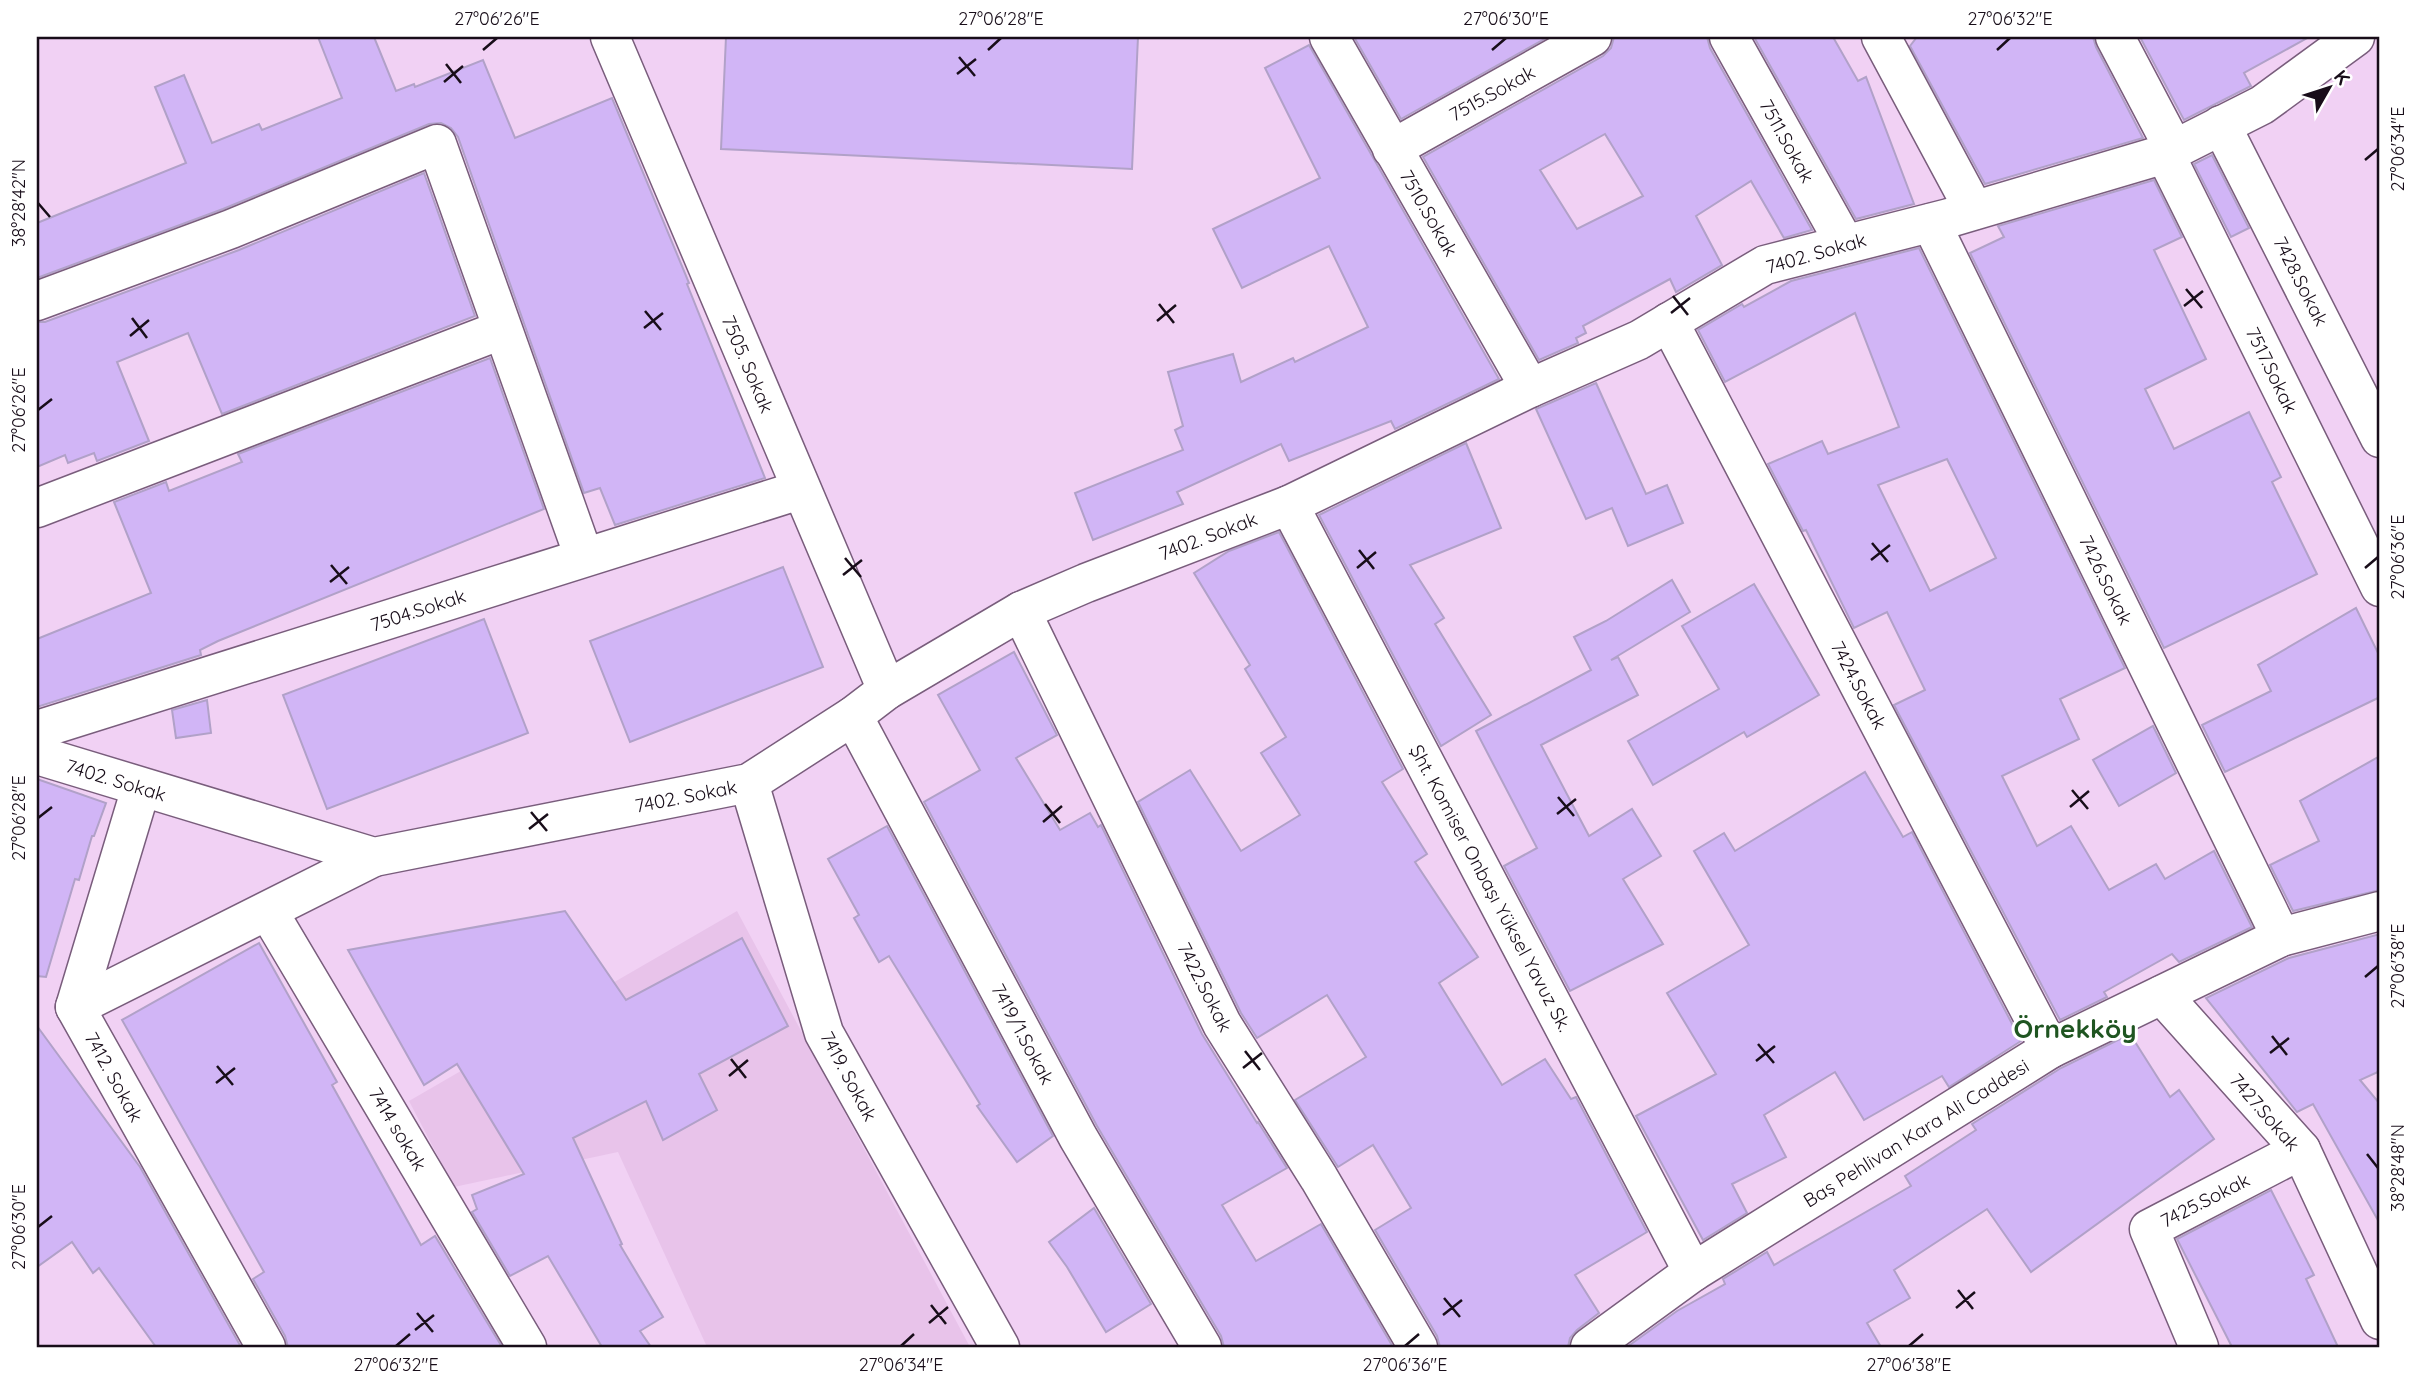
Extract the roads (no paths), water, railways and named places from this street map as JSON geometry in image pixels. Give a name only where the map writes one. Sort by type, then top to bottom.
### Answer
[{"type":"street","name":"7505. Sokak","points":[[610,37],[887,690]]},
{"type":"street","name":"7510.Sokak","points":[[1329,37],[1530,388]]},
{"type":"street","name":"7515.Sokak","points":[[1392,149],[1592,37]]},
{"type":"street","name":"7511.Sokak","points":[[1729,37],[1845,244]]},
{"type":"street","points":[[1881,37],[1974,210]]},
{"type":"street","name":"7517.Sokak","points":[[2115,37],[2380,587]]},
{"type":"street","name":"7402. Sokak","points":[[37,755],[374,857],[749,783],[853,716],[887,690],[1020,611],[1289,505],[1530,388],[1639,340],[1765,265],[1931,223],[2169,151],[2262,104],[2355,37]]},
{"type":"street","name":"7428.Sokak","points":[[2221,125],[2380,438]]},
{"type":"street","points":[[37,300],[231,229],[437,144],[584,558]]},
{"type":"street","name":"7426.Sokak","points":[[1931,223],[2281,937]]},
{"type":"street","name":"7424.Sokak","points":[[1669,322],[2050,1049]]},
{"type":"street","points":[[37,508],[501,330]]},
{"type":"street","name":"7504.Sokak","points":[[37,730],[800,490]]},
{"type":"street","name":"Şht. Komiser Onbaşı Yüksel Yavuz Sk.","points":[[1289,505],[1693,1272]]},
{"type":"street","name":"7422.Sokak","points":[[1020,611],[1222,1024],[1320,1178],[1418,1347]]},
{"type":"street","name":"7419/1.Sokak","points":[[853,716],[1078,1137],[1202,1347]]},
{"type":"street","name":"7419. Sokak","points":[[749,783],[824,1033],[1000,1347]]},
{"type":"street","points":[[75,1007],[141,788]]},
{"type":"street","points":[[75,1007],[374,857]]},
{"type":"street","name":"7414 sokak","points":[[268,911],[527,1347]]},
{"type":"street","name":"Baş Pehlivan Kara Ali Caddesi","points":[[1590,1347],[1693,1272],[2050,1049],[2281,937],[2380,911]]},
{"type":"street","name":"7427.Sokak","points":[[2162,995],[2301,1150],[2380,1320]]},
{"type":"street","name":"7412. Sokak","points":[[75,1007],[266,1347]]},
{"type":"street","name":"7425.Sokak","points":[[2199,1347],[2149,1229],[2301,1150]]},
{"type":"district","name":"Örnekköy","points":[[2075,1028]]}]
